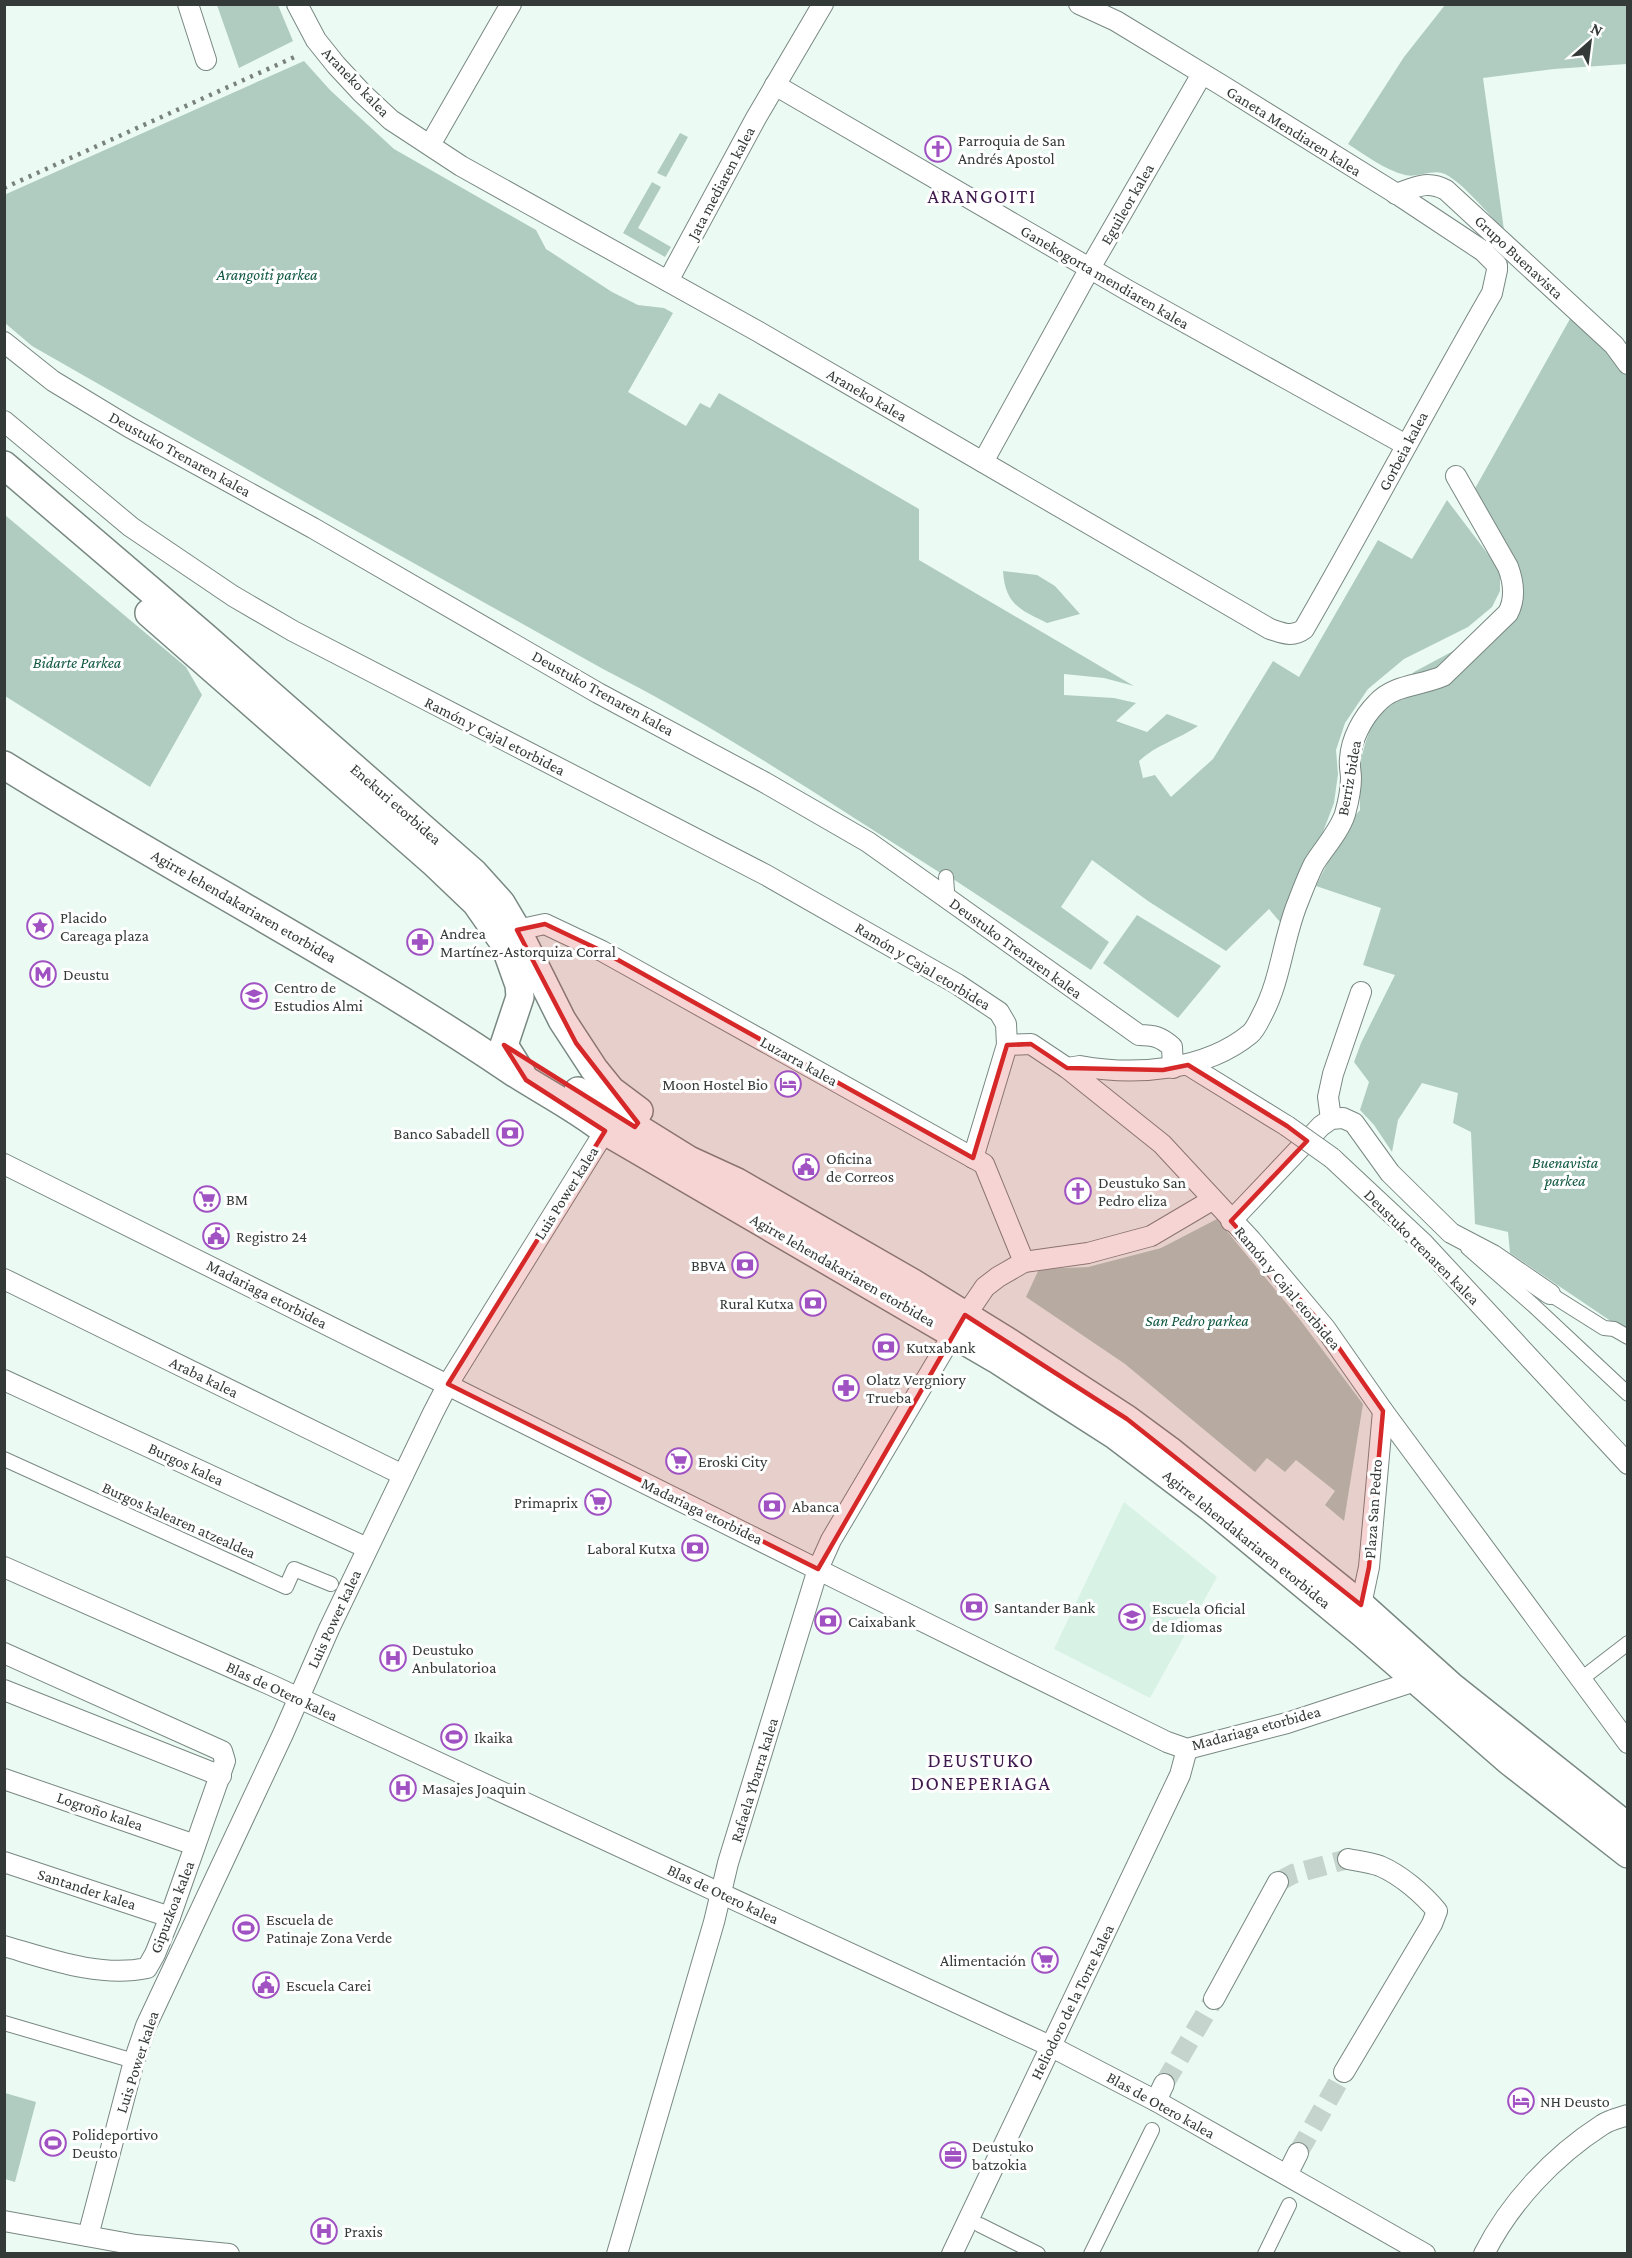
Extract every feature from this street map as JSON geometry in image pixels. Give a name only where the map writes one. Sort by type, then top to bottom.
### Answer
[{"type":"main road","name":"Enekuri etorbidea","points":[[4,465],[204,636],[474,873],[501,903],[562,1020],[594,1070],[611,1090],[736,1182]]},
{"type":"main road","name":"Enekuri etorbidea","points":[[4,489],[434,862],[476,903],[504,943],[519,985],[520,997],[504,1045]]},
{"type":"main road","name":"Agirre lehendakariaren etorbidea","points":[[4,753],[504,1045],[689,1160],[736,1182],[959,1324],[1211,1508],[1285,1568],[1509,1761],[1628,1854]]},
{"type":"main road","name":"Agirre lehendakariaren etorbidea","points":[[4,765],[315,947],[453,1031],[526,1080],[580,1112],[604,1131],[959,1324],[1136,1425],[1361,1605],[1450,1686],[1628,1827]]},
{"type":"main road","points":[[504,1045],[526,1080]]},
{"type":"street","points":[[188,4],[206,60]]},
{"type":"street","name":"Araneko kalea","points":[[297,4],[316,40],[342,72],[391,120],[461,166],[668,281],[1270,629],[1287,635],[1298,634],[1304,629]]},
{"type":"street","points":[[430,145],[511,4]]},
{"type":"street","name":"Jata mediaren kalea","points":[[668,281],[775,84],[823,4]]},
{"type":"street","name":"Ganeta Mendiaren kalea","points":[[1079,4],[1116,21],[1396,194],[1483,251],[1497,265],[1497,270]]},
{"type":"street","name":"Eguileor kalea","points":[[983,462],[1090,268],[1202,74]]},
{"type":"street","name":"Ganekogorta mendiaren kalea","points":[[775,84],[1090,268],[1407,445]]},
{"type":"street","name":"Grupo Buenavista","points":[[1396,194],[1427,184],[1437,185],[1446,190],[1614,345],[1628,364]]},
{"type":"street","name":"Gorbeia kalea","points":[[1304,629],[1492,293],[1497,270]]},
{"type":"street","name":"Deustuko Trenaren kalea","points":[[4,342],[53,381],[129,427],[313,528],[588,687],[764,782],[868,842],[1139,1035],[1156,1035],[1165,1041],[1172,1047],[1180,1066]]},
{"type":"street","name":"Ramón y Cajal etorbidea","points":[[4,421],[131,527],[233,596],[293,631],[766,875],[957,984],[999,1012],[1006,1024],[1007,1045],[1031,1044],[1067,1068],[1162,1144],[1251,1240],[1324,1328],[1628,1743]]},
{"type":"street","name":"Berriz bidea","points":[[1180,1066],[1221,1051],[1251,1033],[1263,1013],[1272,990],[1297,903],[1313,867],[1344,816],[1351,780],[1350,759],[1355,736],[1375,705],[1385,694],[1443,676],[1508,613],[1515,601],[1513,579],[1509,567],[1456,476]]},
{"type":"street","name":"Luzarra kalea","points":[[517,930],[545,924],[602,951],[984,1164],[1024,1262]]},
{"type":"street","points":[[1331,1119],[1328,1097],[1333,1074],[1361,992]]},
{"type":"street","points":[[973,1158],[1007,1045]]},
{"type":"street","points":[[1067,1068],[1080,1066],[1163,1070],[1180,1066]]},
{"type":"street","name":"Deustuko trenaren kalea","points":[[1180,1066],[1287,1126],[1332,1158],[1423,1243],[1628,1464]]},
{"type":"street","points":[[1231,1221],[1321,1126],[1331,1119],[1343,1118],[1354,1123],[1390,1173],[1451,1233],[1533,1305],[1628,1394]]},
{"type":"street","name":"Luis Power kalea","points":[[88,2236],[134,2061],[146,2026],[367,1548],[448,1384],[604,1131]]},
{"type":"street","name":"Madariaga etorbidea","points":[[4,1164],[1157,1737],[1187,1749],[1287,1723],[1415,1682]]},
{"type":"street","points":[[1402,1224],[1413,1196]]},
{"type":"street","points":[[1024,1262],[1088,1253],[1151,1236],[1212,1200]]},
{"type":"street","points":[[1451,1233],[1493,1255],[1604,1328],[1614,1329],[1628,1337]]},
{"type":"street","name":"Rafaela Ybarra kalea","points":[[617,2253],[728,1863],[818,1569],[831,1540],[959,1324],[985,1287],[1024,1262]]},
{"type":"street","name":"Araba kalea","points":[[4,1279],[403,1475]]},
{"type":"street","name":"Burgos kalea","points":[[4,1380],[367,1548]]},
{"type":"street","name":"Plaza San Pedro","points":[[1361,1605],[1369,1567],[1383,1411]]},
{"type":"street","name":"Burgos kalearen atzealdea","points":[[4,1459],[286,1587],[294,1569],[331,1584]]},
{"type":"street","name":"Blas de Otero kalea","points":[[4,1567],[299,1698],[1050,2046],[1160,2093],[1287,2175],[1425,2253]]},
{"type":"street","points":[[1589,1673],[1628,1644]]},
{"type":"street","name":"Gipuzkoa kalea","points":[[4,1653],[222,1751],[225,1761],[170,1917],[147,1968],[136,1970],[80,1968],[4,1946]]},
{"type":"street","points":[[4,1690],[221,1776]]},
{"type":"street","name":"Heliodoro de la Torre kalea","points":[[952,2253],[1180,1776],[1187,1749]]},
{"type":"street","name":"Logroño kalea","points":[[4,1779],[195,1845]]},
{"type":"street","points":[[1344,2072],[1432,1924],[1437,1911],[1430,1902],[1395,1874],[1379,1866],[1348,1859]]},
{"type":"street","name":"Santander kalea","points":[[4,1862],[170,1917]]},
{"type":"street","points":[[1214,1999],[1278,1882]]},
{"type":"street","points":[[4,2023],[134,2061]]},
{"type":"street","points":[[1484,2253],[1523,2194],[1558,2159],[1603,2123],[1628,2115]]},
{"type":"street","points":[[1096,2252],[1152,2130]]},
{"type":"street","points":[[1287,2175],[1298,2153]]},
{"type":"street","points":[[1265,2253],[1289,2205]]},
{"type":"street","points":[[4,2221],[136,2245],[229,2253]]},
{"type":"street","points":[[980,2225],[1038,2253]]},
{"type":"highlighted area","points":[[545,924],[602,951],[973,1158],[1007,1045],[1031,1044],[1067,1068],[1163,1070],[1188,1065],[1287,1126],[1307,1141],[1231,1221],[1325,1328],[1383,1411],[1369,1567],[1361,1605],[1127,1419],[965,1315],[818,1569],[448,1384],[605,1131],[526,1080],[504,1045],[635,1127],[638,1123],[576,1043],[517,930]]},
{"type":"shaded area","name":"Escuela Oficial de Idiomas","points":[[1124,1502],[1217,1577],[1150,1698],[1054,1649]]},
{"type":"green space","points":[[217,5],[278,5],[293,41],[239,68]]},
{"type":"green space","points":[[1445,5],[1627,5],[1627,64],[1554,69],[1483,78],[1504,230],[1449,176],[1437,172],[1410,176],[1398,173],[1375,162],[1348,144],[1404,57]]},
{"type":"green space","name":"Arangoiti parkea","points":[[304,61],[330,90],[394,149],[536,230],[546,249],[612,292],[638,305],[664,308],[673,313],[628,392],[686,426],[700,403],[710,408],[719,393],[919,509],[919,560],[1134,686],[1104,678],[1064,674],[1064,695],[1114,698],[1136,703],[1116,721],[1147,732],[1167,714],[1198,726],[1139,761],[1143,778],[1155,775],[1171,797],[1213,759],[1273,661],[1299,677],[1378,540],[1412,559],[1447,500],[1500,570],[1500,591],[1492,607],[1468,627],[1404,659],[1368,689],[1345,723],[1336,750],[1338,774],[1334,803],[1323,832],[1280,922],[1269,909],[1226,951],[1148,901],[1092,860],[1061,907],[1109,942],[1091,970],[953,879],[690,716],[317,509],[32,346],[5,323],[4,195]]},
{"type":"green space","points":[[680,133],[688,137],[666,177],[657,173]]},
{"type":"green space","points":[[652,182],[661,187],[638,228],[671,247],[665,257],[623,233]]},
{"type":"green space","name":"Buenavista parkea","points":[[1580,301],[1628,346],[1627,1332],[1510,1253],[1508,1232],[1475,1224],[1471,1132],[1453,1123],[1458,1093],[1422,1083],[1398,1120],[1392,1152],[1374,1125],[1360,1110],[1369,1082],[1354,1062],[1395,975],[1363,965],[1381,908],[1316,886],[1346,826],[1360,810],[1359,767],[1365,744],[1372,724],[1392,692],[1414,672],[1509,621],[1522,602],[1522,582],[1473,492]]},
{"type":"green space","name":"Bidarte Parkea","points":[[5,515],[186,667],[202,695],[150,787],[5,696]]},
{"type":"green space","points":[[1003,571],[1037,575],[1055,586],[1080,614],[1047,623],[1029,614],[1011,599],[1004,582]]},
{"type":"green space","points":[[1137,915],[1221,966],[1178,1018],[1103,963]]},
{"type":"green space","name":"San Pedro parkea","points":[[1217,1219],[1301,1321],[1363,1404],[1344,1521],[1325,1505],[1335,1491],[1296,1460],[1285,1472],[1267,1458],[1255,1472],[1125,1364],[1026,1297],[1039,1269],[1088,1267],[1161,1248]]},
{"type":"green space","points":[[5,2093],[36,2102],[15,2182],[5,2179]]},
{"type":"tunnel","points":[[1278,1882],[1293,1874],[1348,1859]]},
{"type":"tunnel","points":[[1164,2084],[1214,1999]]},
{"type":"tunnel","points":[[1298,2153],[1344,2072]]},
{"type":"railway","points":[[4,188],[299,55]]},
{"type":"place","name":"Parroquia de San Andrés Apostol","points":[[938,149]]},
{"type":"place","name":"Placido Careaga plaza","points":[[40,926]]},
{"type":"place","name":"Andrea Martínez-Astorquiza Corral","points":[[420,942]]},
{"type":"place","name":"Deustu","points":[[43,974]]},
{"type":"place","name":"Centro de Estudios Almi","points":[[254,996]]},
{"type":"place","name":"Moon Hostel Bio","points":[[788,1084]]},
{"type":"place","name":"Banco Sabadell","points":[[510,1133]]},
{"type":"place","name":"Oficina de Correos","points":[[806,1167]]},
{"type":"place","name":"Deustuko San Pedro eliza","points":[[1078,1191]]},
{"type":"place","name":"BM","points":[[207,1199]]},
{"type":"place","name":"Registro 24","points":[[216,1236]]},
{"type":"place","name":"BBVA","points":[[745,1265]]},
{"type":"place","name":"Rural Kutxa","points":[[813,1303]]},
{"type":"place","name":"Kutxabank","points":[[886,1347]]},
{"type":"place","name":"Olatz Vergniory Trueba","points":[[846,1388]]},
{"type":"place","name":"Eroski City","points":[[679,1461]]},
{"type":"place","name":"Primaprix","points":[[598,1502]]},
{"type":"place","name":"Abanca","points":[[772,1506]]},
{"type":"place","name":"Laboral Kutxa","points":[[695,1548]]},
{"type":"place","name":"Santander Bank","points":[[974,1607]]},
{"type":"place","name":"Escuela Oficial de Idiomas","points":[[1132,1617]]},
{"type":"place","name":"Caixabank","points":[[828,1621]]},
{"type":"place","name":"Deustuko Anbulatorioa","points":[[393,1658]]},
{"type":"place","name":"Ikaika","points":[[454,1737]]},
{"type":"place","name":"Masajes Joaquin","points":[[403,1788]]},
{"type":"place","name":"Escuela de Patinaje Zona Verde","points":[[246,1928]]},
{"type":"place","name":"Alimentación","points":[[1045,1960]]},
{"type":"place","name":"Escuela Carei","points":[[266,1985]]},
{"type":"place","name":"NH Deusto","points":[[1521,2101]]},
{"type":"place","name":"Polideportivo Deusto","points":[[53,2143]]},
{"type":"place","name":"Deustuko batzokia","points":[[953,2155]]},
{"type":"place","name":"Praxis","points":[[324,2231]]},
{"type":"district","name":"ARANGOITI","points":[[982,196]]},
{"type":"district","name":"DEUSTUKO DONEPERIAGA","points":[[981,1772]]}]
